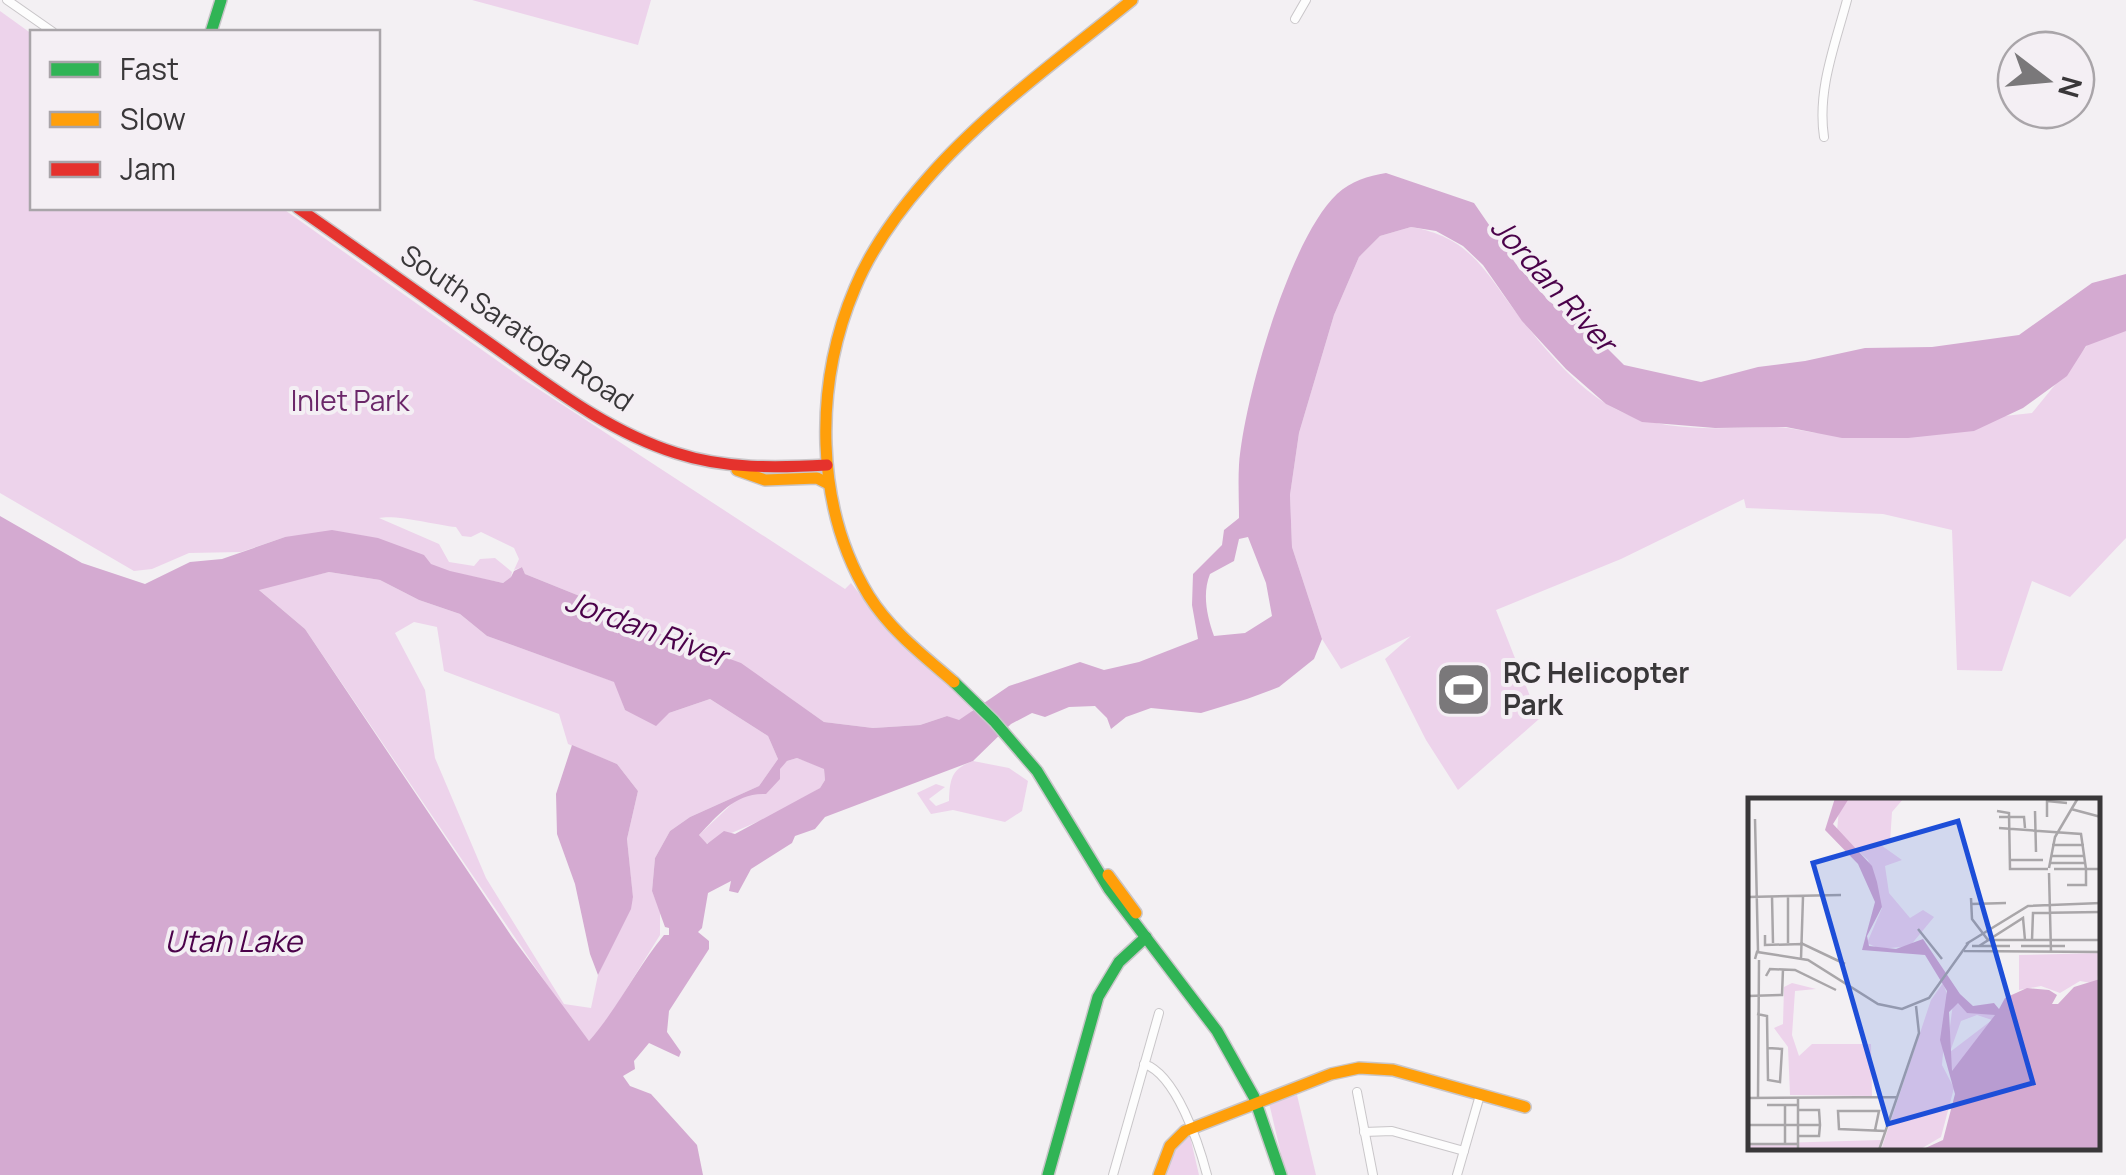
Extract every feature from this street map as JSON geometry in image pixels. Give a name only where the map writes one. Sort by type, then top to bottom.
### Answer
[{"type":"main road","points":[[213,30],[221,0]]},
{"type":"main road","points":[[1132,0],[937,166],[888,225],[859,276],[837,338],[828,387],[827,464],[842,538],[868,594],[908,644],[977,704],[1008,737],[1063,805],[1103,881],[1197,1000]]},
{"type":"main road","name":"South Saratoga Road","points":[[301,210],[607,422],[663,449],[724,465]]},
{"type":"main road","points":[[724,465],[778,468],[827,464]]},
{"type":"main road","points":[[724,465],[765,480],[814,478],[829,484]]},
{"type":"main road","points":[[1089,854],[1171,956],[1231,1050],[1258,1104],[1280,1175]]},
{"type":"main road","points":[[1048,1175],[1098,996],[1119,962],[1146,937]]},
{"type":"main road","points":[[1160,1175],[1170,1146],[1191,1128],[1331,1074],[1368,1068],[1393,1070],[1524,1107]]},
{"type":"street","points":[[8,0],[50,30]]},
{"type":"street","points":[[1295,19],[1306,0]]},
{"type":"street","points":[[1824,137],[1824,84],[1848,0]]},
{"type":"street","points":[[1113,1175],[1159,1012]]},
{"type":"street","points":[[1144,1064],[1161,1073],[1191,1128],[1207,1175]]},
{"type":"street","points":[[1356,1092],[1373,1175]]},
{"type":"street","points":[[1457,1175],[1480,1095]]},
{"type":"street","points":[[1364,1132],[1392,1130],[1464,1151]]},
{"type":"green space","points":[[472,0],[651,0],[638,45]]},
{"type":"green space","name":"Inlet Park","points":[[0,11],[30,33],[30,210],[285,210],[523,379],[845,589],[851,583],[897,641],[957,692],[973,711],[959,721],[947,716],[920,725],[873,728],[824,722],[787,696],[690,642],[634,624],[597,603],[525,574],[522,567],[514,570],[519,559],[514,548],[481,532],[462,536],[456,527],[379,518],[439,544],[449,562],[474,566],[480,559],[495,558],[512,572],[503,583],[285,537],[241,552],[189,553],[152,569],[134,571],[0,493]]},
{"type":"green space","points":[[1411,227],[1450,240],[1477,261],[1542,344],[1586,389],[1629,415],[1669,425],[1781,427],[1827,433],[2032,413],[2103,326],[2126,317],[2126,538],[2070,597],[2032,581],[2002,671],[1957,670],[1952,530],[1883,514],[1746,508],[1744,499],[1621,559],[1496,610],[1539,719],[1458,790],[1426,740],[1385,659],[1411,636],[1341,669],[1322,639],[1292,547],[1290,495],[1299,433],[1334,315],[1359,257],[1380,236]]},
{"type":"green space","points":[[329,572],[380,580],[419,600],[460,614],[487,636],[615,682],[625,710],[669,713],[710,699],[768,736],[778,759],[759,786],[690,817],[670,831],[655,858],[652,891],[660,911],[660,935],[606,1022],[589,1041],[305,629],[258,589]],"holes":[[[414,622],[437,627],[444,671],[559,714],[568,744],[617,764],[638,791],[627,839],[633,898],[598,975],[591,1008],[564,1004],[486,878],[435,758],[425,690],[395,633]]]},
{"type":"green space","points":[[797,758],[824,768],[825,780],[820,788],[778,813],[706,844],[699,835],[737,799],[753,793],[787,761]]},
{"type":"green space","points":[[973,761],[1009,768],[1028,781],[1022,811],[1005,822],[953,810],[931,814],[917,793],[936,784],[945,787],[929,799],[936,806],[949,801],[953,776]]},
{"type":"green space","points":[[1297,1095],[1316,1175],[1286,1175],[1269,1103]]},
{"type":"green space","points":[[1190,1136],[1199,1175],[1165,1175],[1171,1154]]},
{"type":"water","name":"Utah Lake","points":[[1386,173],[1474,203],[1516,264],[1550,302],[1589,330],[1624,365],[1701,382],[1758,367],[1865,348],[1932,347],[2019,335],[2092,283],[2126,274],[2126,331],[2086,346],[2067,376],[2023,408],[1974,431],[1908,438],[1842,438],[1786,427],[1715,428],[1642,422],[1606,404],[1566,369],[1522,321],[1483,265],[1463,246],[1436,231],[1411,227],[1380,236],[1359,257],[1334,315],[1299,433],[1290,495],[1292,547],[1322,639],[1314,659],[1279,687],[1201,713],[1151,708],[1126,717],[1111,729],[1095,706],[1069,707],[1045,717],[1032,713],[1011,724],[973,761],[825,817],[815,829],[795,836],[792,843],[751,869],[738,893],[729,891],[731,881],[708,893],[698,932],[709,941],[709,949],[669,1011],[667,1032],[681,1052],[679,1057],[649,1043],[634,1061],[635,1069],[623,1076],[630,1086],[651,1094],[697,1145],[703,1175],[0,1175],[0,516],[82,563],[145,584],[190,562],[222,559],[285,537],[332,530],[378,538],[424,555],[431,564],[450,571],[503,583],[522,567],[525,574],[597,603],[634,624],[741,663],[824,722],[873,728],[920,725],[947,716],[959,720],[1009,686],[1080,662],[1104,670],[1139,662],[1198,639],[1192,605],[1193,574],[1222,545],[1224,530],[1239,518],[1239,465],[1250,401],[1287,282],[1320,216],[1337,194],[1354,182]],"holes":[[[1248,537],[1266,583],[1272,616],[1245,633],[1214,636],[1206,605],[1210,574],[1234,561],[1239,539]],[[329,572],[380,580],[419,600],[460,614],[487,636],[614,682],[625,710],[656,726],[669,713],[710,699],[768,736],[778,759],[759,786],[690,817],[670,831],[655,858],[652,891],[669,935],[664,935],[654,948],[589,1041],[512,937],[305,629],[259,590]],[[797,758],[824,769],[825,780],[820,788],[735,834],[724,831],[707,844],[699,835],[713,820],[737,801],[766,794],[780,779],[780,769]]]},
{"type":"water","points":[[572,745],[617,764],[638,791],[627,839],[631,909],[598,975],[575,884],[557,834],[556,794]]},
{"type":"traffic: fast","points":[[212,30],[221,0]]},
{"type":"traffic: fast","points":[[954,682],[1037,771],[1109,889],[1217,1031],[1254,1097],[1281,1175]]},
{"type":"traffic: fast","points":[[1048,1175],[1098,997],[1119,962],[1146,937]]},
{"type":"traffic: slow","points":[[954,682],[908,642],[878,609],[851,561],[838,523],[826,444],[832,364],[842,325],[869,259],[926,180],[999,108],[1132,0]]},
{"type":"traffic: slow","points":[[737,470],[765,480],[817,478],[829,484]]},
{"type":"traffic: slow","points":[[1108,875],[1136,913]]},
{"type":"traffic: slow","points":[[1159,1175],[1170,1146],[1185,1131],[1331,1074],[1359,1068],[1393,1070],[1525,1107]]},
{"type":"traffic: jam","points":[[301,210],[558,391],[626,433],[676,453],[713,462],[770,467],[827,465]]},
{"type":"place","name":"RC Helicopter Park","points":[[1464,689]]},
{"type":"water label","name":"Jordan River","points":[[1553,285]]},
{"type":"water label","name":"Jordan River","points":[[646,629]]}]
